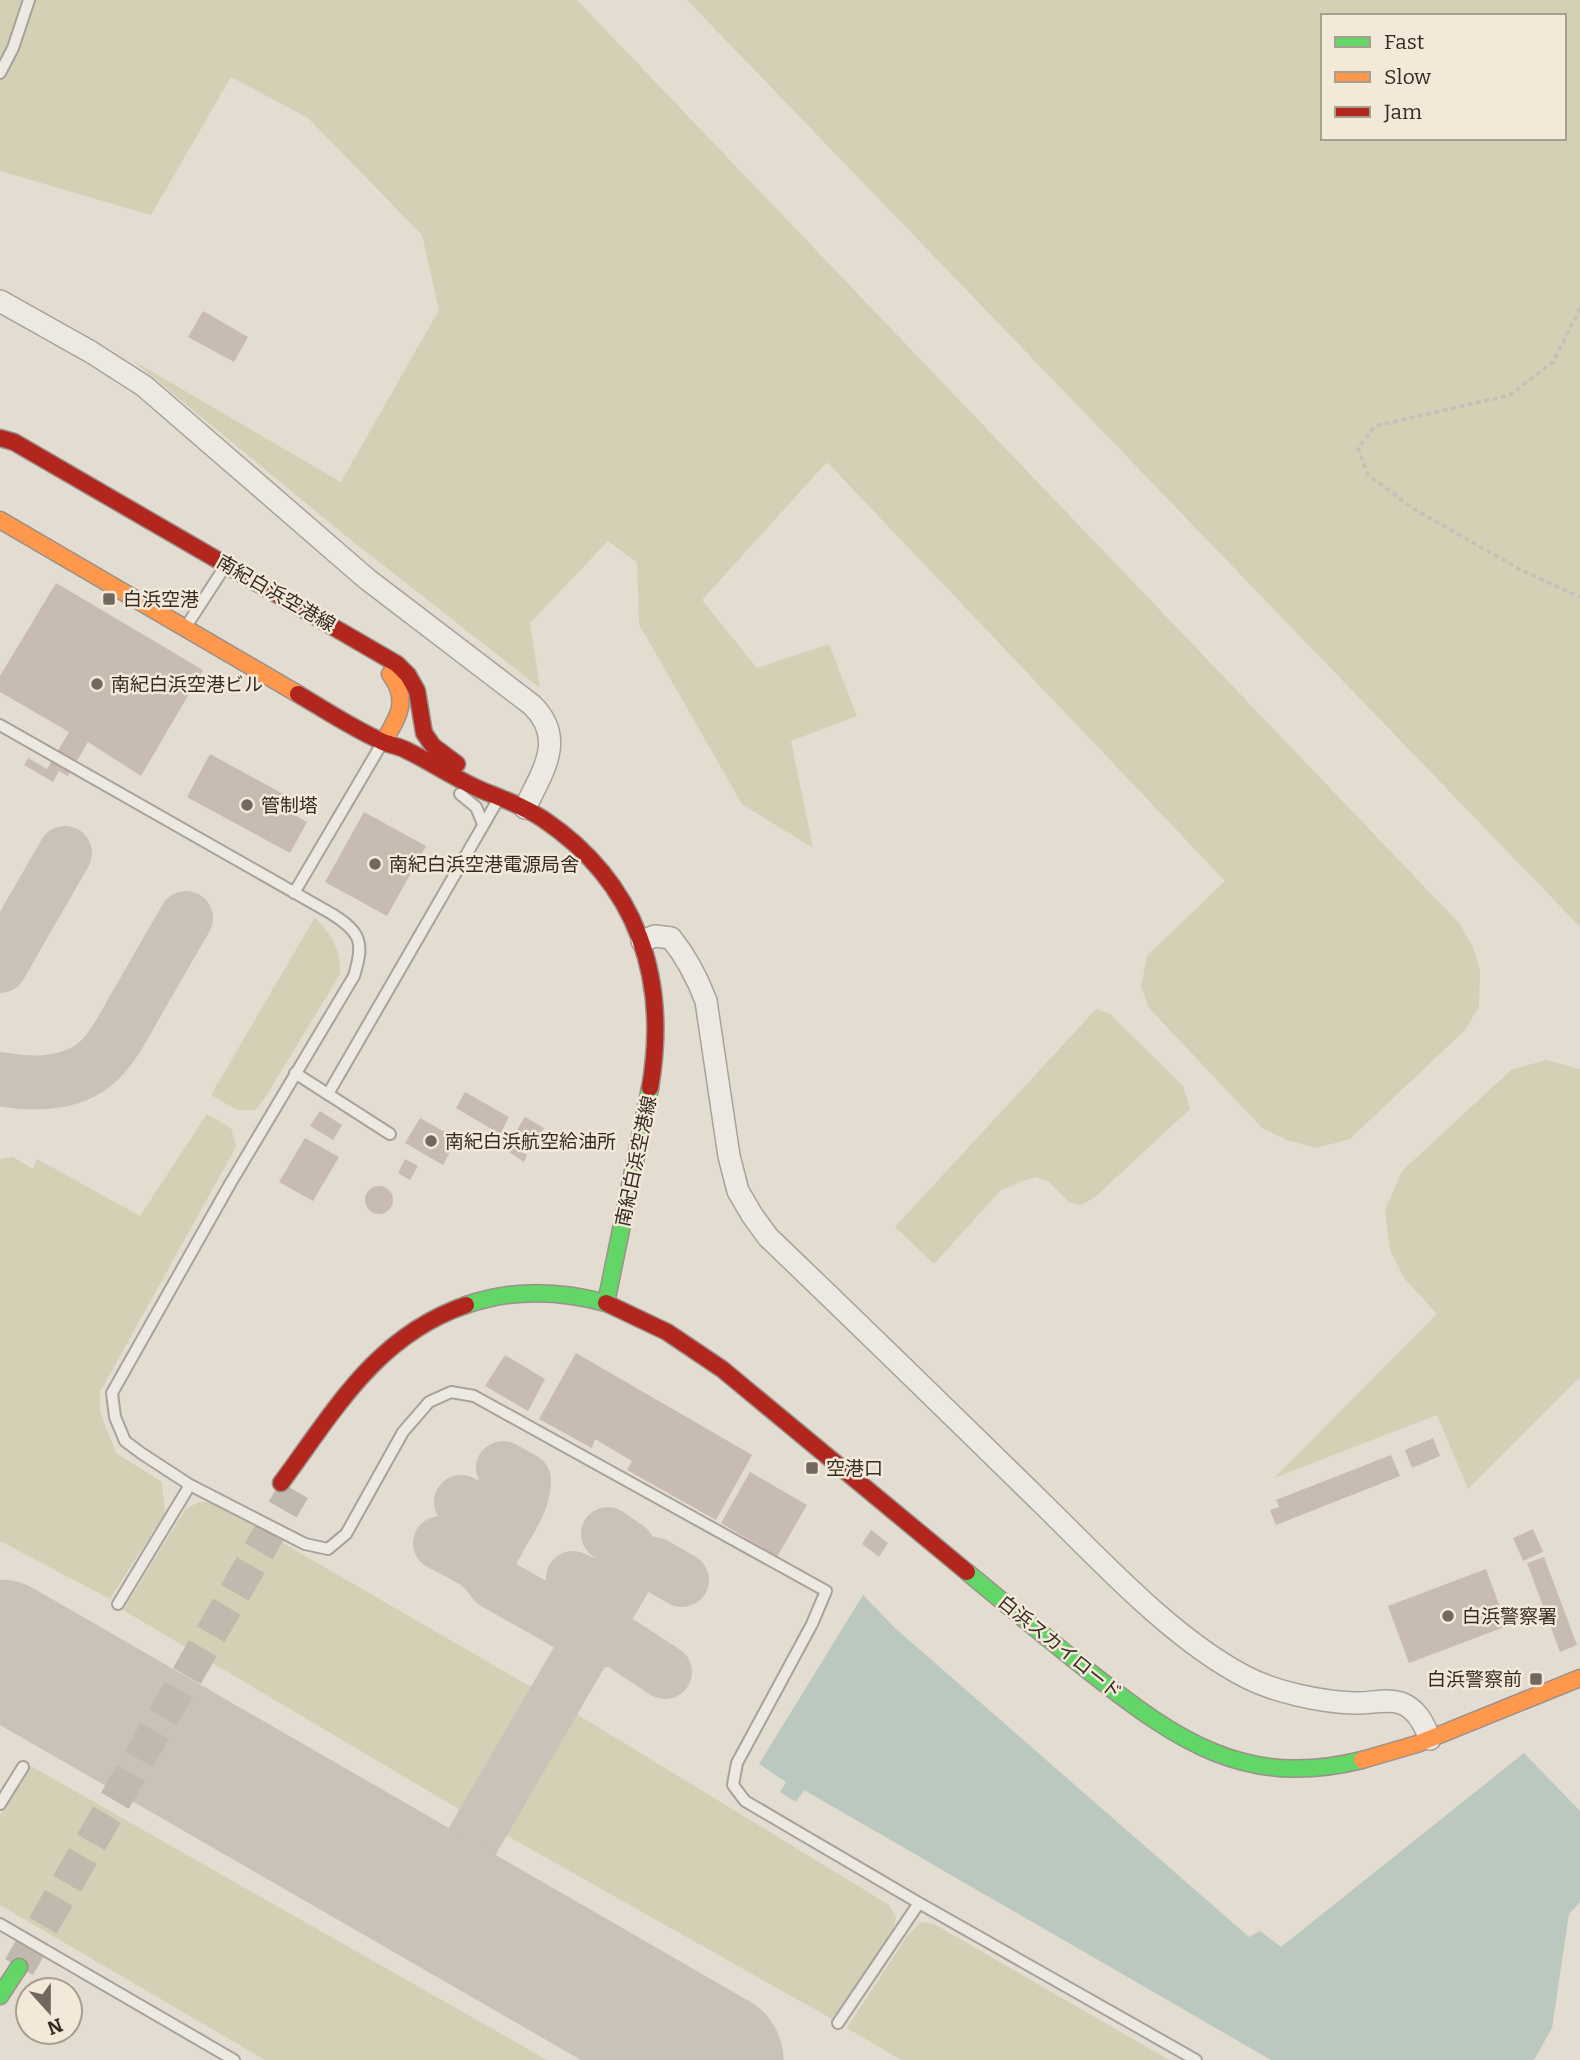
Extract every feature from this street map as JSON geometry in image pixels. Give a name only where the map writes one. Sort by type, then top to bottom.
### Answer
[{"type":"main road","name":"南紀白浜空港線","points":[[0,438],[13,442],[397,664],[408,675],[417,691],[424,733],[433,746],[482,778],[500,796]]},
{"type":"main road","name":"南紀白浜空港線","points":[[0,520],[383,742],[403,748],[485,792],[525,808],[574,843],[598,867],[629,913],[642,942],[656,991],[657,1047],[648,1108],[606,1303]]},
{"type":"main road","points":[[351,636],[394,678],[402,696],[401,710],[383,742]]},
{"type":"main road","points":[[288,1487],[351,1389],[369,1367],[410,1332],[438,1316],[495,1297],[552,1292],[606,1303]]},
{"type":"main road","name":"白浜スカイロード","points":[[606,1303],[649,1321],[714,1363],[1043,1634],[1146,1715],[1194,1745],[1217,1755],[1268,1767],[1311,1768],[1345,1765],[1390,1754],[1580,1678]]},
{"type":"main road","points":[[0,1996],[8,1966]]},
{"type":"street","points":[[0,301],[91,352],[144,386],[367,579],[532,705],[544,719],[551,748],[549,759],[525,808]]},
{"type":"street","points":[[642,942],[655,936],[671,938],[687,957],[698,981],[708,1014],[727,1143],[738,1191],[751,1215],[768,1237],[1125,1584],[1196,1646],[1247,1678],[1285,1691],[1317,1699],[1354,1703],[1401,1703],[1415,1712],[1423,1722],[1430,1739]]},
{"type":"lane","points":[[0,73],[13,48],[29,0]]},
{"type":"lane","points":[[185,628],[226,564]]},
{"type":"lane","points":[[0,724],[349,925],[359,942],[361,953],[354,976],[230,1184],[112,1393],[115,1417],[125,1441],[190,1485],[305,1544],[328,1549],[346,1534],[403,1432],[429,1402],[451,1392],[474,1396],[826,1591],[812,1624],[737,1763],[733,1785],[745,1801],[1196,2060]]},
{"type":"lane","points":[[294,893],[383,742],[396,754],[467,799],[476,807],[483,824]]},
{"type":"lane","points":[[328,1094],[500,796]]},
{"type":"lane","points":[[295,1073],[390,1134]]},
{"type":"lane","points":[[118,1604],[190,1485]]},
{"type":"lane","points":[[0,1804],[23,1767]]},
{"type":"lane","points":[[838,2024],[919,1903]]},
{"type":"lane","points":[[0,1924],[234,2060]]},
{"type":"path","points":[[1580,308],[1553,362],[1510,395],[1375,426],[1358,448],[1368,475],[1414,509],[1521,570],[1580,597]]},
{"type":"shaded area","points":[[0,0],[577,0],[1459,923],[1473,947],[1480,970],[1479,1007],[1465,1030],[1350,1139],[1317,1148],[1287,1140],[1262,1128],[1149,1008],[1141,987],[1147,956],[1225,881],[827,462],[702,600],[757,668],[829,644],[857,716],[791,741],[813,848],[742,804],[639,624],[637,562],[608,541],[530,623],[540,688],[346,536],[132,360],[341,482],[439,310],[422,235],[308,118],[231,77],[151,215],[0,171]]},
{"type":"shaded area","points":[[687,0],[1580,0],[1580,927]]},
{"type":"shaded area","points":[[315,917],[334,942],[340,974],[265,1098],[255,1110],[237,1110],[211,1095]]},
{"type":"shaded area","points":[[1096,1009],[1110,1014],[1183,1086],[1190,1109],[1094,1198],[1081,1205],[1069,1202],[1049,1182],[1035,1177],[1000,1191],[934,1264],[895,1227]]},
{"type":"shaded area","points":[[1546,1060],[1580,1069],[1580,1377],[1468,1489],[1437,1415],[1274,1478],[1437,1314],[1404,1278],[1390,1250],[1385,1210],[1402,1171],[1511,1070]]},
{"type":"shaded area","points":[[207,1114],[231,1128],[236,1147],[100,1392],[100,1412],[116,1453],[162,1482],[165,1513],[110,1599],[0,1541],[0,1159],[13,1157],[33,1169],[37,1159],[140,1216]]},
{"type":"shaded area","points":[[198,1502],[214,1503],[538,1691],[462,1811],[123,1610],[185,1510]]},
{"type":"shaded area","points":[[863,1595],[895,1628],[1249,1937],[1260,1931],[1281,1947],[1524,1753],[1580,1811],[1580,1902],[1569,1914],[1552,2028],[1534,2060],[1271,2060],[804,1790],[796,1802],[780,1792],[786,1782],[759,1764]]},
{"type":"shaded area","points":[[575,1713],[889,1905],[896,1918],[892,1934],[832,2019],[504,1834]]},
{"type":"shaded area","points":[[31,1766],[547,2060],[265,2060],[0,1905],[0,1815]]},
{"type":"shaded area","points":[[921,1922],[934,1924],[1169,2060],[901,2060],[847,2028],[907,1936]]},
{"type":"building","points":[[203,311],[248,337],[234,362],[188,337]]},
{"type":"building","name":"南紀白浜空港ビル","points":[[56,583],[203,670],[141,776],[88,742],[68,776],[59,771],[53,782],[24,765],[28,758],[47,769],[69,732],[0,692],[0,676]]},
{"type":"building","name":"管制塔","points":[[210,754],[294,800],[287,811],[307,822],[290,853],[187,797]]},
{"type":"building","name":"南紀白浜空港電源局舎","points":[[364,812],[426,846],[387,916],[325,882]]},
{"type":"building","points":[[465,1092],[509,1117],[500,1134],[456,1108]]},
{"type":"building","points":[[320,1111],[342,1125],[333,1140],[310,1126]]},
{"type":"building","points":[[525,1117],[544,1128],[529,1152],[510,1141]]},
{"type":"building","name":"南紀白浜航空給油所","points":[[420,1118],[457,1139],[443,1165],[405,1143]]},
{"type":"building","points":[[305,1138],[339,1157],[313,1201],[279,1182]]},
{"type":"building","points":[[507,1142],[527,1155],[524,1162],[503,1148]]},
{"type":"building","points":[[405,1159],[418,1166],[410,1180],[398,1173]]},
{"type":"building","points":[[379,1186],[389,1190],[393,1200],[389,1210],[379,1214],[369,1210],[365,1200],[369,1190]]},
{"type":"building","points":[[576,1353],[752,1455],[716,1520],[627,1470],[632,1461],[595,1439],[592,1448],[539,1419]]},
{"type":"building","points":[[505,1355],[545,1379],[528,1411],[485,1386]]},
{"type":"building","points":[[1433,1438],[1440,1456],[1412,1468],[1405,1450]]},
{"type":"building","points":[[1391,1455],[1400,1476],[1276,1525],[1270,1510],[1279,1507],[1276,1500]]},
{"type":"building","points":[[750,1472],[807,1505],[777,1557],[721,1523]]},
{"type":"building","points":[[1533,1529],[1543,1552],[1523,1561],[1513,1538]]},
{"type":"building","points":[[871,1530],[888,1543],[879,1557],[862,1544]]},
{"type":"building","points":[[1544,1557],[1577,1645],[1560,1652],[1527,1563]]},
{"type":"building","name":"白浜警察署","points":[[1486,1569],[1507,1626],[1409,1663],[1388,1606]]},
{"type":"taxiway","points":[[0,966],[65,853]]},
{"type":"taxiway","points":[[0,1079],[48,1082],[84,1072],[94,1065],[118,1036],[186,918]]},
{"type":"taxiway","points":[[503,1468],[524,1480],[523,1492],[494,1548],[486,1572],[495,1583],[575,1628],[583,1637],[583,1649]]},
{"type":"taxiway","points":[[461,1502],[490,1520],[498,1542]]},
{"type":"taxiway","points":[[438,1900],[630,1570],[634,1558],[628,1548],[608,1534]]},
{"type":"taxiway","points":[[440,1543],[476,1562],[486,1572]]},
{"type":"taxiway","points":[[630,1570],[643,1562],[654,1564],[682,1580]]},
{"type":"taxiway","points":[[573,1578],[600,1593],[606,1612]]},
{"type":"taxiway","points":[[583,1649],[598,1640],[616,1640],[665,1672]]},
{"type":"runway","points":[[0,1647],[716,2060]]},
{"type":"tunnel","points":[[19,1967],[294,1490]]},
{"type":"traffic: fast","points":[[466,1305],[501,1296],[536,1293],[606,1303],[650,1088]]},
{"type":"traffic: fast","points":[[967,1572],[1123,1697],[1184,1738],[1216,1753],[1248,1763],[1283,1768],[1321,1767],[1362,1760]]},
{"type":"traffic: fast","points":[[0,1996],[19,1967]]},
{"type":"traffic: slow","points":[[0,520],[298,694]]},
{"type":"traffic: slow","points":[[383,742],[397,717],[401,701],[396,683],[390,674]]},
{"type":"traffic: slow","points":[[1362,1760],[1417,1744],[1580,1678]]},
{"type":"traffic: jam","points":[[0,438],[14,442],[397,664],[408,675],[417,691],[424,733],[433,746],[457,764]]},
{"type":"traffic: jam","points":[[298,694],[370,736],[406,750],[465,783],[543,819],[576,844],[602,873],[624,903],[650,972],[655,1009],[655,1048],[650,1088]]},
{"type":"traffic: jam","points":[[606,1303],[667,1332],[722,1369],[967,1572]]},
{"type":"traffic: jam","points":[[281,1483],[340,1403],[382,1356],[434,1319],[466,1305]]},
{"type":"place","name":"白浜空港","points":[[109,599]]},
{"type":"place","name":"南紀白浜空港ビル","points":[[97,684]]},
{"type":"place","name":"管制塔","points":[[247,805]]},
{"type":"place","name":"南紀白浜空港電源局舎","points":[[375,864]]},
{"type":"place","name":"南紀白浜航空給油所","points":[[431,1141]]},
{"type":"place","name":"空港口","points":[[812,1468]]},
{"type":"place","name":"白浜警察署","points":[[1448,1616]]},
{"type":"place","name":"白浜警察前","points":[[1536,1679]]}]
